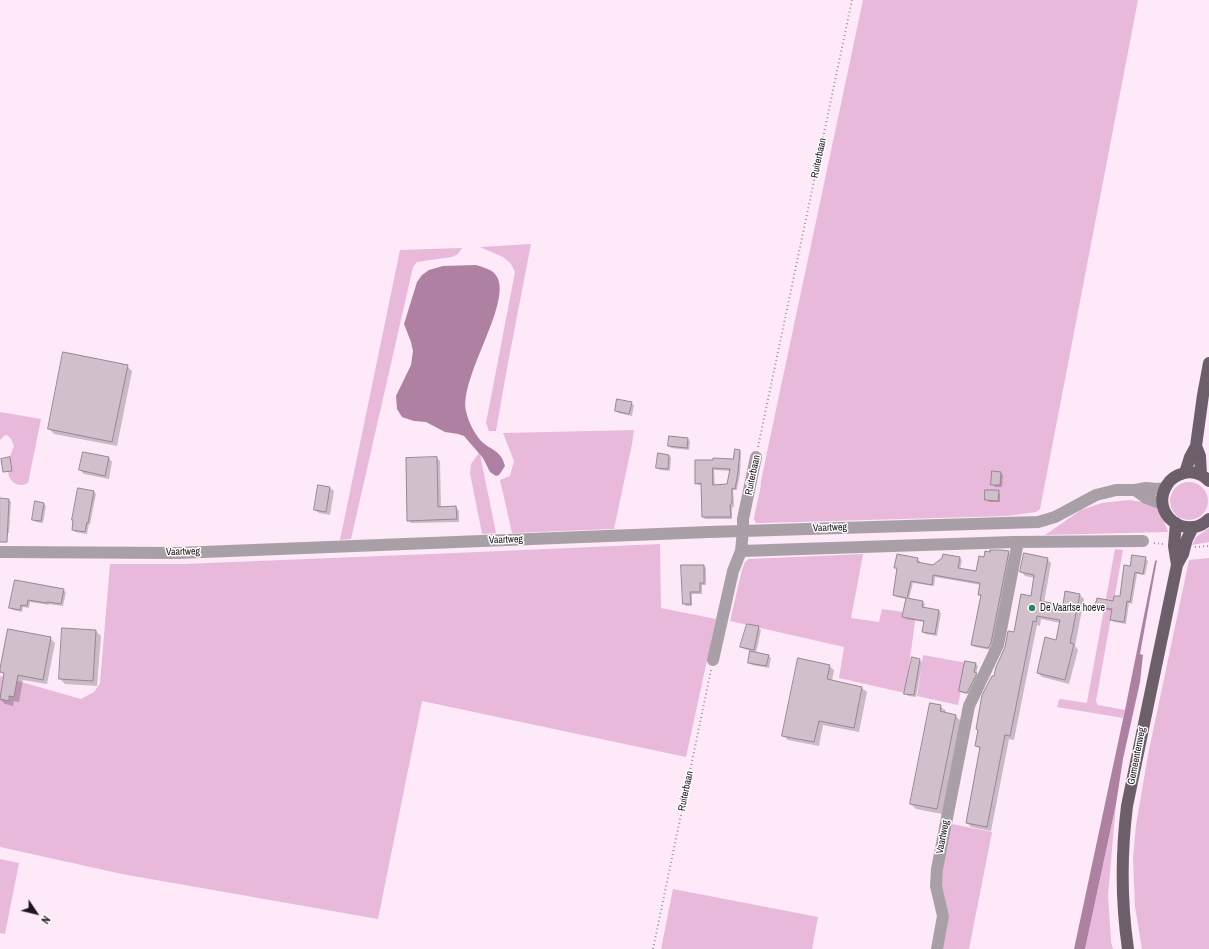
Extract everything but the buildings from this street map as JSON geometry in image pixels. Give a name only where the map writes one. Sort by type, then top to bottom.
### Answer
[{"type":"main road","points":[[1185,473],[1190,457],[1196,446],[1209,363]]},
{"type":"main road","points":[[1196,446],[1205,478]]},
{"type":"main road","points":[[1205,478],[1194,473],[1185,473],[1173,478],[1168,482],[1165,488],[1162,496],[1162,504],[1169,518],[1176,524],[1184,527],[1201,525],[1209,519]]},
{"type":"main road","name":"Gemeentenweg","points":[[1176,524],[1174,546],[1177,565]]},
{"type":"main road","name":"Gemeentenweg","points":[[1128,949],[1123,906],[1122,871],[1124,836],[1133,776],[1177,565],[1183,554],[1187,539],[1193,527]]},
{"type":"street","name":"Ruiterbaan","points":[[713,660],[733,571],[741,551],[743,519],[756,457]]},
{"type":"street","name":"Vaartweg","points":[[0,552],[178,553],[743,531],[1038,522],[1055,517],[1096,495],[1116,490],[1165,488]]},
{"type":"street","points":[[1135,490],[1146,498],[1162,504]]},
{"type":"street","name":"Vaartweg","points":[[937,949],[943,916],[936,886],[937,869],[969,706],[998,644],[1016,542],[1012,523]]},
{"type":"street","name":"Vaartweg","points":[[741,551],[1016,542],[1143,541]]},
{"type":"path","name":"Ruiterbaan","points":[[756,457],[852,0]]},
{"type":"path","name":"Ruiterbaan","points":[[653,949],[713,660]]},
{"type":"shaded area","points":[[863,0],[1138,0],[1040,509],[1036,512],[1007,516],[761,523],[756,523],[754,519]]},
{"type":"shaded area","points":[[531,244],[496,431],[489,431],[486,423],[515,272],[511,264],[503,257],[480,247]]},
{"type":"shaded area","points":[[462,248],[458,254],[452,257],[417,262],[413,267],[351,539],[340,540],[400,250]]},
{"type":"shaded area","points":[[476,265],[486,268],[495,274],[499,285],[498,301],[493,319],[471,378],[466,396],[466,411],[470,423],[478,438],[496,451],[503,461],[505,466],[499,475],[496,476],[490,472],[483,458],[464,436],[445,432],[426,422],[414,421],[402,417],[397,409],[396,396],[411,365],[413,351],[404,324],[417,282],[422,275],[429,270],[443,266]]},
{"type":"shaded area","points":[[0,412],[41,419],[28,483],[21,485],[16,484],[9,477],[8,466],[14,446],[11,439],[7,435],[0,440]]},
{"type":"shaded area","points":[[634,430],[614,529],[512,533],[500,480],[510,476],[514,461],[503,433]]},
{"type":"shaded area","points":[[479,453],[496,533],[482,534],[470,473],[471,464]]},
{"type":"shaded area","points":[[1185,482],[1193,482],[1200,485],[1205,490],[1208,501],[1205,512],[1200,517],[1193,520],[1185,520],[1178,517],[1173,512],[1170,505],[1170,497],[1173,490],[1178,485]]},
{"type":"shaded area","points":[[1129,500],[1151,504],[1156,507],[1162,516],[1168,532],[1045,535],[1081,510],[1102,503]]},
{"type":"shaded area","points":[[1209,528],[1209,542],[1192,545],[1196,537]]},
{"type":"shaded area","points":[[660,544],[661,608],[716,619],[686,757],[422,701],[378,919],[122,874],[0,847],[0,676],[81,699],[94,692],[100,683],[110,564],[184,564]]},
{"type":"shaded area","points":[[1115,549],[1123,550],[1096,701],[1098,705],[1125,710],[1123,718],[1057,707],[1059,700],[1061,699],[1087,702]]},
{"type":"shaded area","points":[[863,554],[851,618],[879,622],[882,609],[911,613],[914,616],[915,622],[905,693],[839,678],[844,647],[730,621],[742,570],[745,562],[749,559]]},
{"type":"shaded area","points":[[1209,558],[1209,949],[1142,949],[1135,907],[1133,858],[1136,825],[1148,755],[1189,560]]},
{"type":"shaded area","points":[[1157,560],[1140,654],[1143,655],[1140,682],[1123,759],[1116,804],[1085,949],[1074,949],[1155,561]]},
{"type":"shaded area","points":[[923,655],[967,663],[958,705],[917,696]]},
{"type":"shaded area","points":[[1116,804],[1108,895],[1111,942],[1113,949],[1085,949]]},
{"type":"shaded area","points":[[952,824],[992,832],[969,949],[942,949],[949,915],[940,879]]},
{"type":"shaded area","points":[[0,859],[19,863],[5,934],[0,933]]},
{"type":"shaded area","points":[[673,889],[818,917],[812,949],[661,949]]},
{"type":"place","name":"De Vaartse hoeve","points":[[1032,608]]}]
